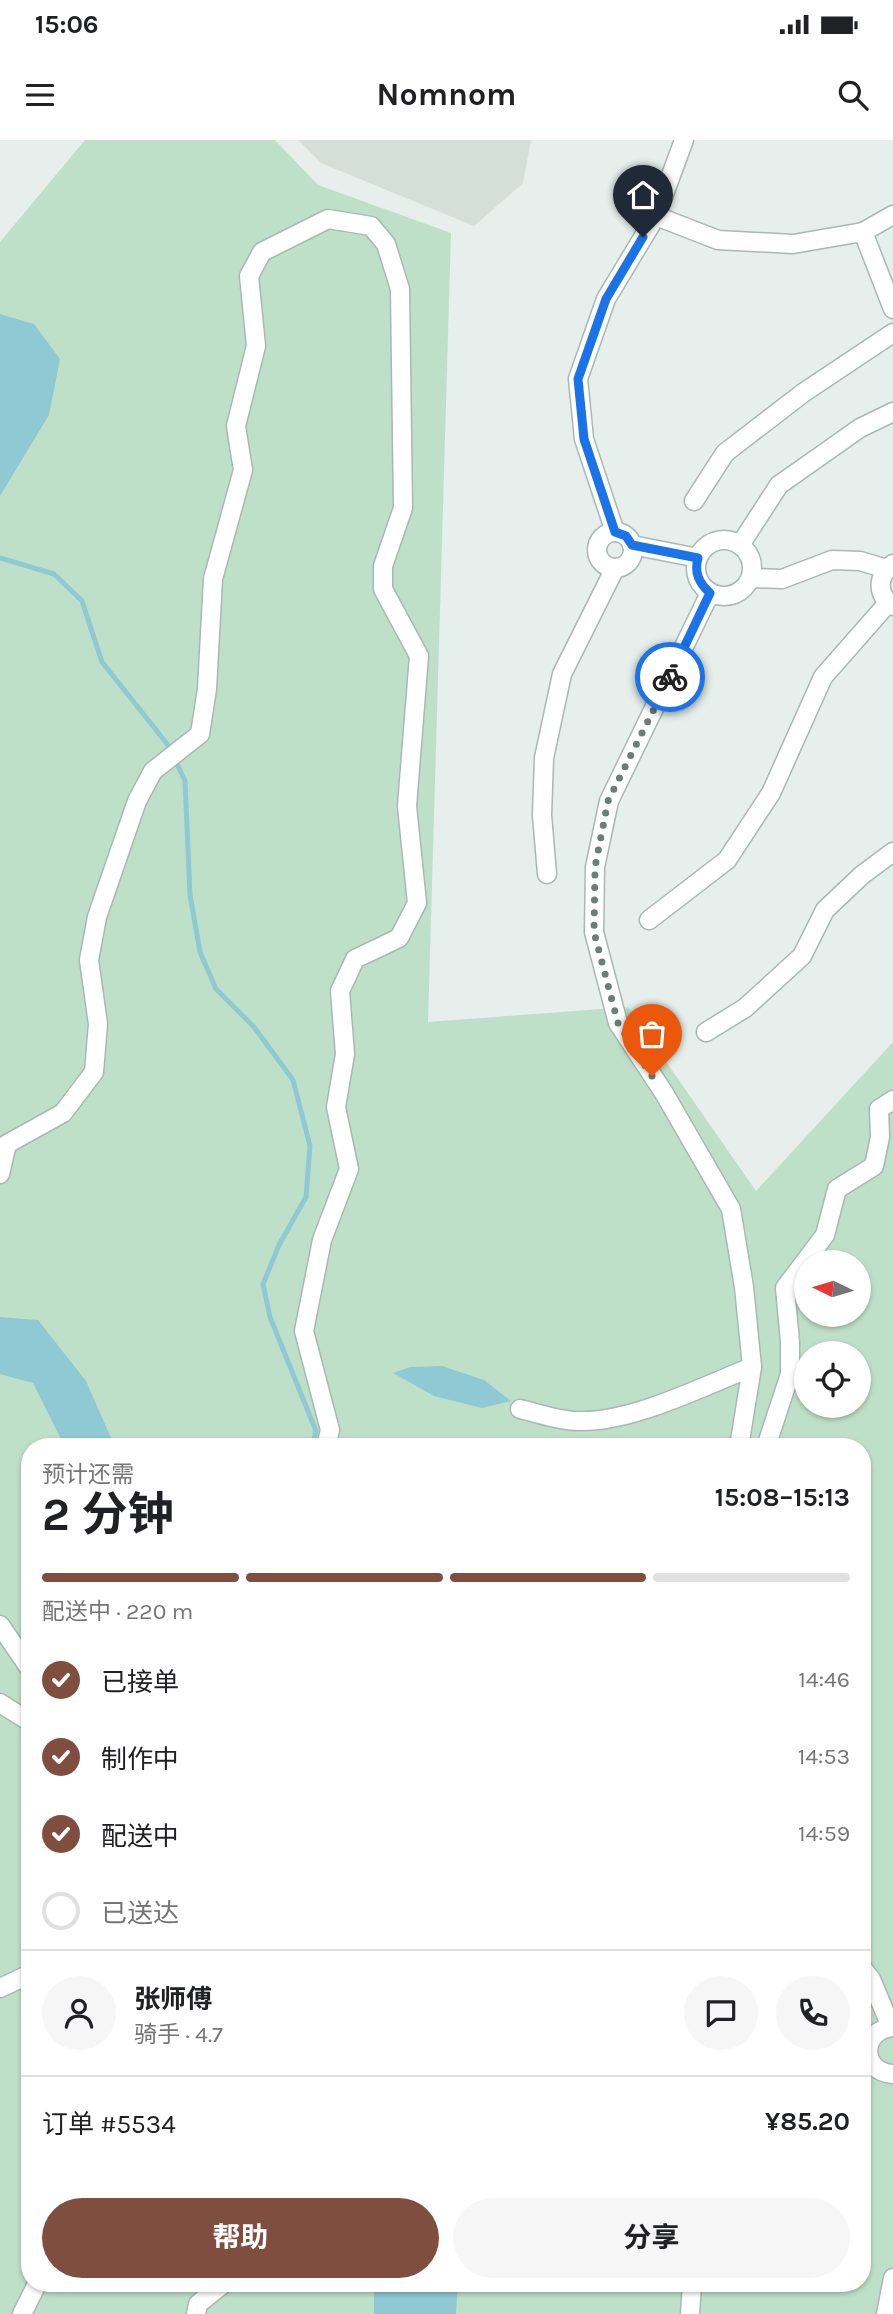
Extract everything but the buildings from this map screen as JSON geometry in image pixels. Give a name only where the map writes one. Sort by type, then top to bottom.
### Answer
[{"type":"street","points":[[615,532],[584,439],[578,379],[606,299],[656,216],[684,140]]},
{"type":"street","points":[[656,216],[718,240],[793,244],[863,232],[893,215]]},
{"type":"street","points":[[0,1174],[7,1144],[63,1113],[94,1073],[98,1024],[89,960],[97,917],[137,800],[153,771],[200,734],[207,690],[213,579],[243,470],[236,426],[256,346],[249,276],[262,252],[328,219],[371,226],[386,244],[400,289],[403,508],[383,566],[383,589],[419,656],[407,806],[417,903],[399,938],[355,958],[341,991],[345,1054],[336,1107],[349,1169],[322,1240],[304,1331],[330,1430],[328,1438]]},
{"type":"street","points":[[863,232],[893,309]]},
{"type":"street","points":[[694,501],[725,453],[803,393],[893,333]]},
{"type":"street","points":[[740,545],[779,485],[860,428],[893,412]]},
{"type":"street","points":[[615,532],[626,536],[632,545],[629,561],[615,568],[604,564],[597,553],[597,547],[604,536],[615,532]]},
{"type":"street","points":[[716,541],[733,541],[740,545],[751,559],[751,578],[738,593],[720,596],[710,593],[699,582],[696,566],[702,551],[716,541]]},
{"type":"street","points":[[632,545],[698,558]]},
{"type":"street","points":[[649,920],[727,860],[771,793],[823,677],[891,604],[881,590],[880,582],[890,566],[832,560],[782,579],[751,578]]},
{"type":"street","points":[[547,874],[542,815],[544,758],[562,674],[615,568]]},
{"type":"street","points":[[710,593],[608,801],[595,867],[594,932],[618,1023],[664,1094],[731,1209],[744,1287],[752,1367],[740,1438]]},
{"type":"street","points":[[706,1032],[745,1008],[802,956],[825,910],[862,875],[893,852]]},
{"type":"street","points":[[769,1438],[790,1374],[785,1287],[825,1235],[836,1189],[874,1166],[880,1137],[879,1109],[893,1101]]},
{"type":"street","points":[[520,1409],[575,1422],[609,1420],[638,1412],[752,1367]]},
{"type":"street","points":[[0,1625],[21,1656]]},
{"type":"street","points":[[0,1703],[21,1716]]},
{"type":"street","points":[[0,1988],[21,1978]]},
{"type":"street","points":[[871,1979],[892,2027],[883,2028],[871,2038]]},
{"type":"street","points":[[871,2060],[875,2068],[893,2074]]},
{"type":"street","points":[[886,2314],[893,2278]]},
{"type":"street","points":[[22,2314],[33,2292]]},
{"type":"street","points":[[196,2314],[198,2305],[213,2292]]},
{"type":"street","points":[[690,2314],[691,2292]]},
{"type":"shaded area","points":[[298,140],[531,140],[523,183],[474,226],[321,163]]},
{"type":"green space","points":[[85,140],[275,140],[318,185],[451,233],[428,1022],[628,1007],[756,1191],[893,1042],[893,2314],[0,2314],[0,242]]},
{"type":"water","points":[[0,314],[34,324],[60,359],[49,415],[0,496]]},
{"type":"water","points":[[0,1317],[38,1320],[86,1381],[111,1438],[60,1438],[33,1383],[0,1374]]},
{"type":"water","points":[[442,1366],[484,1380],[511,1401],[482,1408],[434,1396],[393,1373],[410,1367]]},
{"type":"water","points":[[374,2292],[457,2292],[456,2314],[374,2314]]},
{"type":"waterway","points":[[0,558],[54,574],[82,601],[102,662],[168,745],[185,781],[190,895],[200,952],[216,989],[254,1027],[293,1080],[310,1146],[306,1197],[279,1245],[263,1284],[270,1317],[316,1431],[314,1438]]},
{"type":"way so far","points":[[652,1076],[618,1023],[594,932],[595,867],[608,801],[670,677]]},
{"type":"route","points":[[643,237],[606,299],[578,379],[584,439],[615,532],[626,536],[632,545],[698,558],[696,566],[699,582],[710,593],[670,677]]}]
